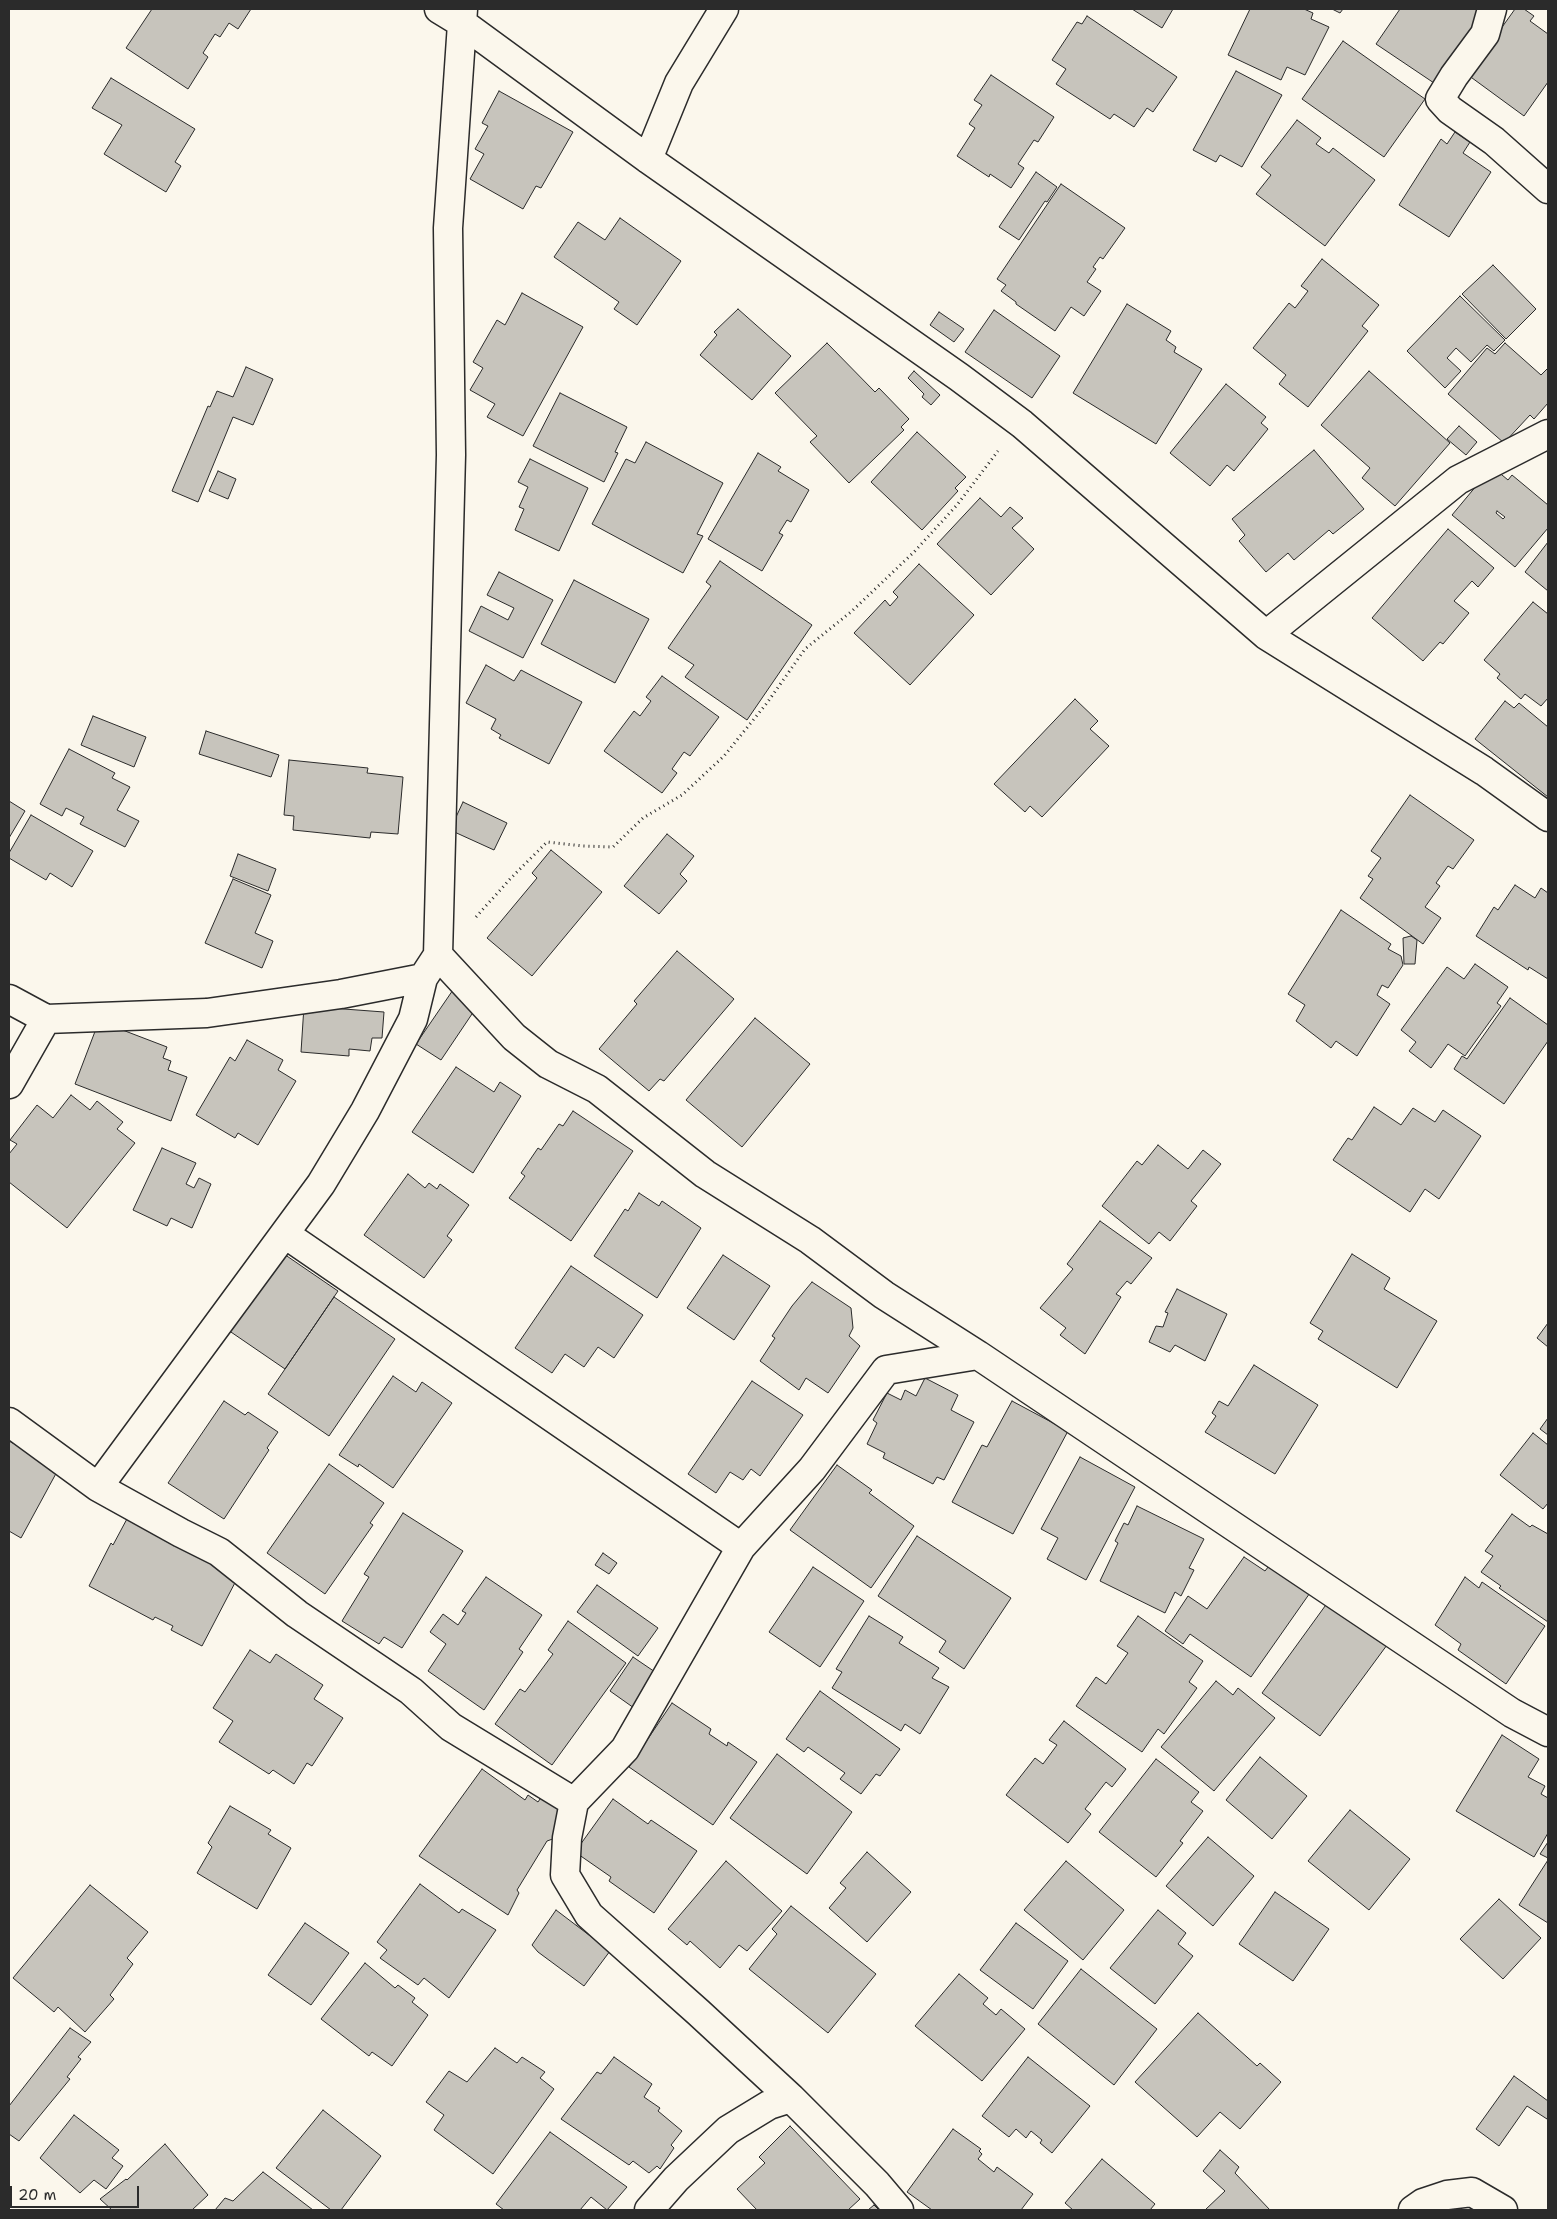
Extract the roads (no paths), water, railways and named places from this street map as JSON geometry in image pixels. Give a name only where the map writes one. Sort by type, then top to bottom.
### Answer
[{"type":"street","points":[[438,9],[463,16],[648,159],[959,377],[1022,424],[1266,635],[1484,771],[1548,817]]},
{"type":"street","points":[[648,159],[679,83],[724,9]]},
{"type":"street","points":[[1492,9],[1485,34],[1440,98],[1450,110],[1494,141],[1548,189]]},
{"type":"street","points":[[98,1487],[321,1184],[365,1111],[413,1019],[423,978],[439,946],[451,454],[448,228],[463,16]]},
{"type":"street","points":[[1266,635],[1458,480],[1548,434]]},
{"type":"street","points":[[439,946],[514,1037],[548,1064],[597,1089],[705,1174],[771,1214],[884,1294],[1512,1713],[1548,1732]]},
{"type":"street","points":[[9,999],[46,1018],[207,1013],[341,994],[423,978]]},
{"type":"street","points":[[9,1084],[46,1018]]},
{"type":"street","points":[[285,1234],[741,1547]]},
{"type":"street","points":[[899,2210],[877,2184],[791,2098],[589,1915],[565,1875],[567,1838],[574,1802],[625,1748],[741,1547],[812,1469],[886,1370],[978,1355]]},
{"type":"street","points":[[9,1422],[98,1487],[180,1533],[219,1552],[297,1614],[411,1690],[451,1727],[574,1802]]},
{"type":"street","points":[[649,2210],[676,2179],[728,2130],[769,2105],[791,2098]]},
{"type":"street","points":[[1413,2210],[1423,2203],[1447,2195],[1472,2192],[1503,2210]]}]
